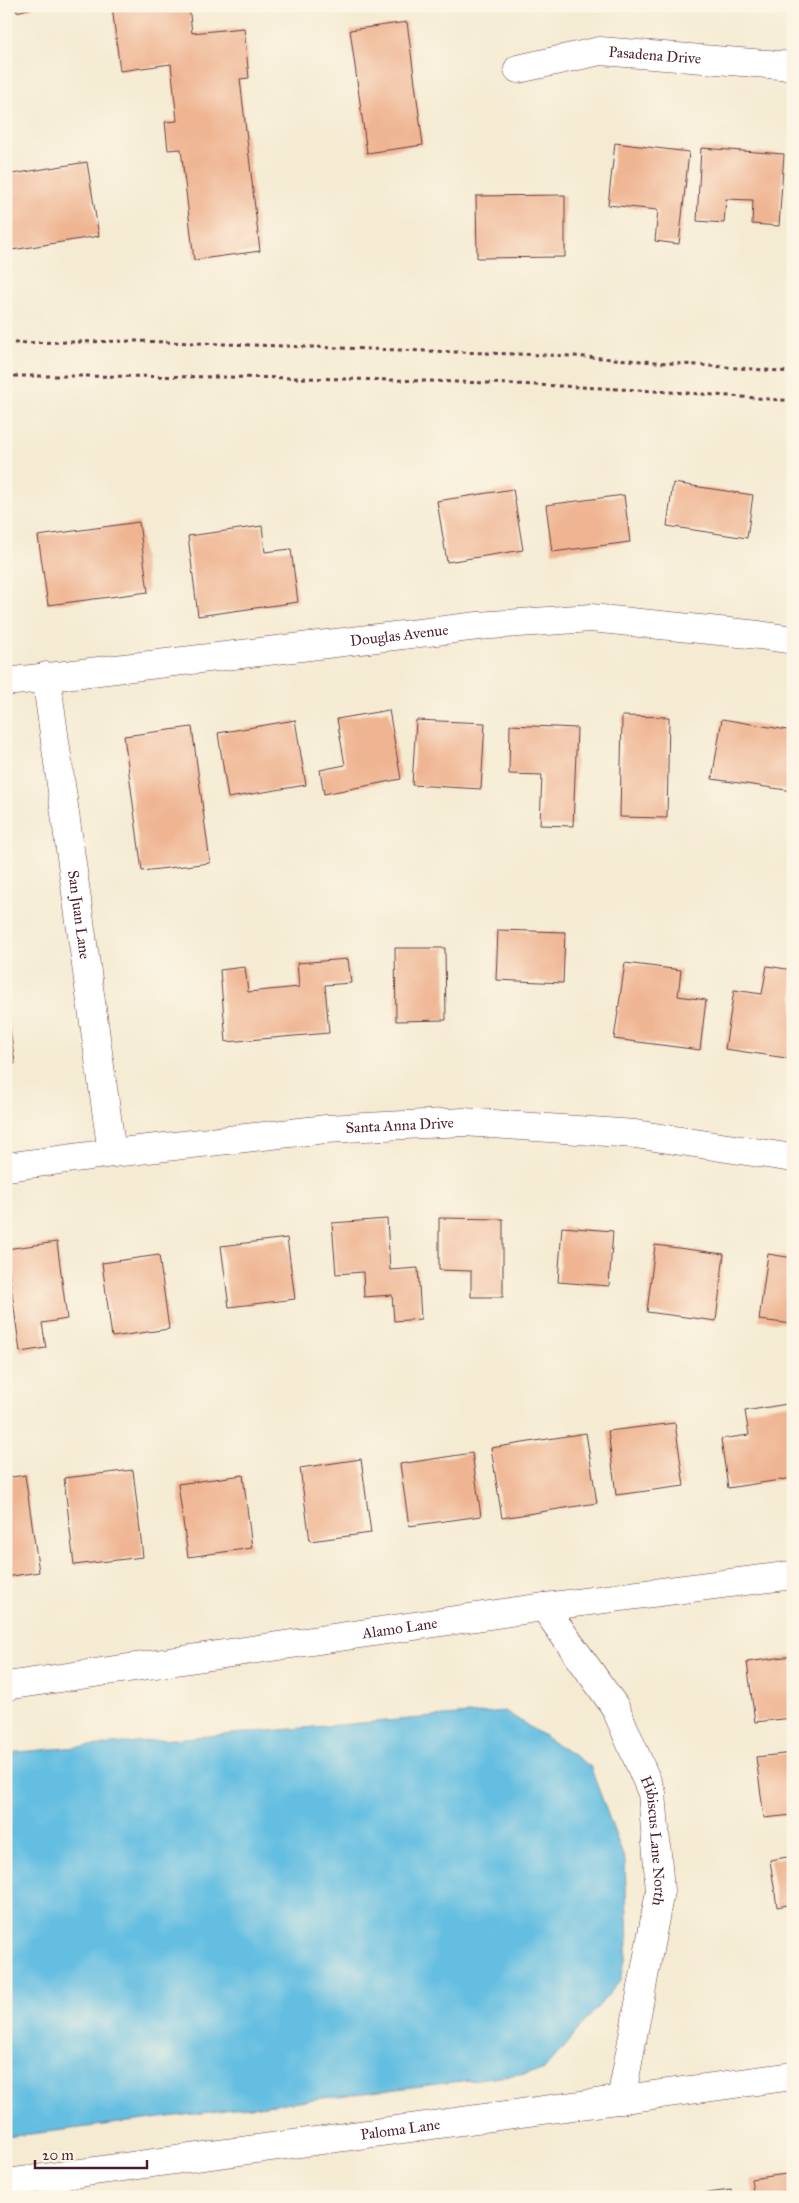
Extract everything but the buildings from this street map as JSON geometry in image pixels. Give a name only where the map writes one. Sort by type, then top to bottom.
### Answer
[{"type":"street","name":"Pasadena Drive","points":[[518,69],[600,51],[793,66]]},
{"type":"street","name":"Douglas Avenue","points":[[6,682],[478,626],[591,618],[793,640]]},
{"type":"street","name":"San Juan Lane","points":[[46,676],[112,1153]]},
{"type":"street","name":"Santa Anna Drive","points":[[6,1167],[326,1129],[464,1122],[635,1134],[793,1158]]},
{"type":"street","name":"Alamo Lane","points":[[6,1686],[544,1607],[793,1575]]},
{"type":"street","name":"Hibiscus Lane North","points":[[544,1607],[615,1707],[652,1793],[660,1891],[620,2100]]},
{"type":"street","name":"Paloma Lane","points":[[6,2183],[793,2076]]},
{"type":"path","points":[[6,343],[137,341],[572,356],[793,372]]},
{"type":"path","points":[[6,376],[181,376],[440,382],[712,394],[793,402]]},
{"type":"water","points":[[505,1711],[590,1766],[625,1861],[628,1944],[621,1980],[543,2071],[6,2137],[6,1753]]}]
